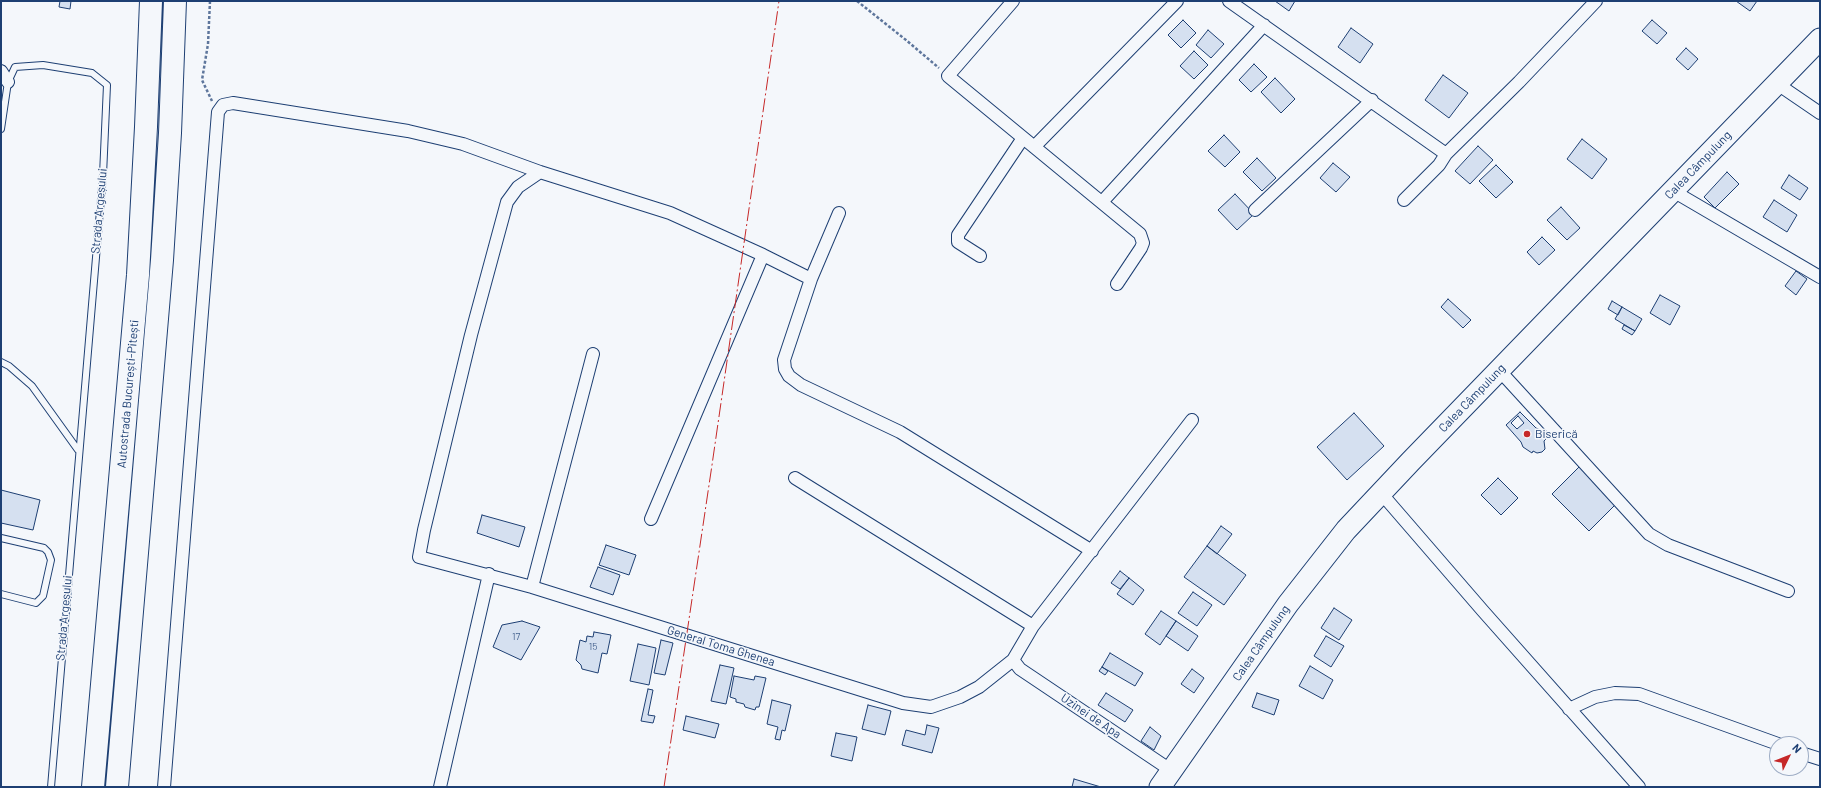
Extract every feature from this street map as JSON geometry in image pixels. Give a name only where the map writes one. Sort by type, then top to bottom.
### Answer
[{"type":"highway","name":"Autostrada București-Pitești","points":[[93,787],[138,275],[151,1]]},
{"type":"highway","name":"Autostrada București-Pitești","points":[[117,787],[162,260],[170,127],[175,1]]},
{"type":"highway","name":"Calea Câmpulung","points":[[1166,779],[1310,575],[1346,530],[1820,39]]},
{"type":"street","points":[[1013,1],[948,76],[1135,229],[1143,243],[1116,284]]},
{"type":"street","points":[[1034,147],[1177,1]]},
{"type":"street","points":[[1229,1],[1372,100],[1446,154]]},
{"type":"street","points":[[1404,200],[1439,165],[1446,154],[1519,82],[1596,1]]},
{"type":"street","points":[[1102,202],[1264,25]]},
{"type":"street","points":[[1,71],[8,82]]},
{"type":"street","points":[[1776,83],[1820,113]]},
{"type":"street","points":[[1255,210],[1372,100]]},
{"type":"street","points":[[164,787],[218,112],[223,105],[233,103],[408,131],[463,144],[540,172],[670,213],[763,255],[811,279]]},
{"type":"street","points":[[980,256],[958,242],[958,235],[1023,138]]},
{"type":"street","name":"General Toma Ghenea","points":[[540,172],[518,186],[507,202],[470,342],[424,530],[419,557],[532,586],[904,703],[931,707],[960,697],[979,687],[1012,660],[1033,626],[1192,420]]},
{"type":"street","points":[[1673,191],[1820,277]]},
{"type":"street","points":[[839,213],[811,279],[784,360],[785,369],[789,376],[801,384],[900,432],[1092,551]]},
{"type":"street","points":[[651,519],[763,255]]},
{"type":"street","points":[[532,586],[593,354]]},
{"type":"street","points":[[1499,370],[1649,534],[1668,545],[1788,591]]},
{"type":"street","points":[[795,478],[1033,626]]},
{"type":"street","points":[[1381,493],[1639,787]]},
{"type":"street","points":[[440,787],[489,574]]},
{"type":"street","name":"Uzinei de Apa","points":[[1012,660],[1020,669],[1166,779]]},
{"type":"street","points":[[1570,709],[1595,697],[1615,693],[1639,694],[1769,741]]},
{"type":"street","points":[[1809,755],[1820,759]]},
{"type":"lane","name":"Strada Argeșului","points":[[1,129],[8,82],[15,68],[43,65],[92,73],[107,85],[103,175],[78,450],[51,787]]},
{"type":"lane","points":[[1,362],[32,386],[78,450]]},
{"type":"lane","points":[[1,538],[44,548],[48,552],[51,560],[43,596],[36,603],[1,594]]},
{"type":"path","points":[[210,1],[208,44],[202,80],[209,97],[218,112]]},
{"type":"path","points":[[857,1],[948,76]]},
{"type":"building","points":[[60,1],[71,1],[70,9],[59,7]]},
{"type":"building","points":[[1275,1],[1295,1],[1289,11]]},
{"type":"building","points":[[1736,1],[1757,1],[1750,11]]},
{"type":"building","points":[[1183,20],[1196,33],[1181,48],[1168,35]]},
{"type":"building","points":[[1652,20],[1667,33],[1657,44],[1642,31]]},
{"type":"building","points":[[1351,28],[1373,44],[1360,63],[1338,47]]},
{"type":"building","points":[[1208,30],[1224,44],[1211,58],[1196,45]]},
{"type":"building","points":[[1686,48],[1698,59],[1688,70],[1676,59]]},
{"type":"building","points":[[1194,51],[1208,65],[1194,79],[1180,66]]},
{"type":"building","points":[[1254,64],[1267,77],[1251,92],[1239,80]]},
{"type":"building","points":[[1443,75],[1468,93],[1449,118],[1425,100]]},
{"type":"building","points":[[1275,78],[1295,99],[1281,113],[1261,92]]},
{"type":"building","points":[[1224,135],[1240,152],[1225,167],[1208,151]]},
{"type":"building","points":[[1582,139],[1607,159],[1592,179],[1567,159]]},
{"type":"building","points":[[1478,146],[1493,160],[1470,184],[1455,171]]},
{"type":"building","points":[[1257,158],[1276,178],[1262,191],[1243,172]]},
{"type":"building","points":[[1333,163],[1350,177],[1336,192],[1320,178]]},
{"type":"building","points":[[1496,165],[1513,182],[1496,198],[1479,181]]},
{"type":"building","points":[[1727,172],[1739,184],[1715,208],[1704,197]]},
{"type":"building","points":[[1789,175],[1808,188],[1800,200],[1781,188]]},
{"type":"building","points":[[1235,194],[1254,214],[1237,230],[1218,210]]},
{"type":"building","points":[[1774,200],[1797,215],[1787,232],[1763,217]]},
{"type":"building","points":[[1561,207],[1580,228],[1567,240],[1547,220]]},
{"type":"building","points":[[1542,237],[1555,250],[1539,265],[1527,252]]},
{"type":"building","points":[[1796,271],[1807,279],[1796,295],[1785,286]]},
{"type":"building","points":[[1660,295],[1680,306],[1670,325],[1650,313]]},
{"type":"building","points":[[1448,299],[1471,320],[1463,328],[1441,307]]},
{"type":"building","points":[[1612,301],[1622,307],[1618,315],[1608,309]]},
{"type":"building","points":[[1622,307],[1642,319],[1635,331],[1615,319]]},
{"type":"building","points":[[1624,325],[1635,331],[1632,335],[1622,329]]},
{"type":"building","points":[[1520,412],[1540,430],[1546,439],[1544,441],[1545,449],[1542,452],[1537,453],[1533,451],[1532,453],[1523,447],[1521,442],[1506,425]]},
{"type":"building","points":[[1354,413],[1384,446],[1347,480],[1317,447]]},
{"type":"building","points":[[1518,416],[1524,423],[1517,429],[1511,423]]},
{"type":"building","points":[[1579,467],[1616,504],[1589,531],[1552,494]]},
{"type":"building","points":[[1498,478],[1518,498],[1501,515],[1481,495]]},
{"type":"building","points":[[1,490],[40,500],[33,530],[1,523]]},
{"type":"building","points":[[482,515],[525,527],[519,547],[477,533]]},
{"type":"building","points":[[1221,526],[1232,534],[1217,554],[1207,546]]},
{"type":"building","points":[[606,545],[636,555],[629,575],[599,565]]},
{"type":"building","points":[[1207,546],[1246,575],[1224,605],[1184,577]]},
{"type":"building","points":[[598,567],[620,575],[613,595],[590,587]]},
{"type":"building","points":[[1120,571],[1129,578],[1120,589],[1111,583]]},
{"type":"building","points":[[1129,578],[1144,590],[1133,605],[1117,594]]},
{"type":"building","points":[[1193,592],[1212,605],[1197,626],[1178,613]]},
{"type":"building","points":[[1334,608],[1352,620],[1339,640],[1321,628]]},
{"type":"building","points":[[1161,611],[1176,621],[1160,645],[1145,634]]},
{"type":"building","points":[[522,621],[540,627],[521,660],[493,647],[502,625]]},
{"type":"building","points":[[1176,621],[1198,636],[1188,651],[1166,636]]},
{"type":"building","points":[[594,632],[611,635],[607,654],[602,653],[598,673],[582,669],[581,665],[576,660],[580,640],[586,642],[587,636],[593,637]]},
{"type":"building","points":[[1326,636],[1344,646],[1331,667],[1314,656]]},
{"type":"building","points":[[661,640],[673,643],[665,675],[654,673]]},
{"type":"building","points":[[638,644],[656,648],[649,685],[630,681]]},
{"type":"building","points":[[1110,653],[1143,673],[1135,686],[1102,667]]},
{"type":"building","points":[[720,665],[734,668],[726,704],[711,701]]},
{"type":"building","points":[[1310,666],[1333,680],[1323,699],[1299,686]]},
{"type":"building","points":[[1102,667],[1108,671],[1105,675],[1099,671]]},
{"type":"building","points":[[1192,669],[1204,678],[1194,693],[1181,684]]},
{"type":"building","points":[[734,676],[754,680],[755,676],[766,678],[759,707],[756,707],[755,710],[745,707],[744,704],[736,702],[736,699],[730,697]]},
{"type":"building","points":[[648,689],[653,690],[648,715],[655,716],[653,723],[641,721]]},
{"type":"building","points":[[1106,693],[1133,710],[1125,722],[1098,705]]},
{"type":"building","points":[[1257,693],[1279,700],[1274,715],[1252,707]]},
{"type":"building","points":[[772,700],[791,705],[785,731],[782,730],[780,740],[775,739],[778,727],[767,724]]},
{"type":"building","points":[[868,705],[891,711],[885,735],[862,729]]},
{"type":"building","points":[[686,716],[719,724],[715,738],[683,730]]},
{"type":"building","points":[[927,725],[939,728],[932,753],[902,745],[906,730],[925,735]]},
{"type":"building","points":[[1150,727],[1161,736],[1154,750],[1141,741]]},
{"type":"building","points":[[836,733],[857,737],[852,761],[831,756]]},
{"type":"building","points":[[1074,779],[1101,787],[1072,787]]},
{"type":"power","points":[[664,787],[779,1]]},
{"type":"place","name":"Biserică","points":[[1527,434]]}]
